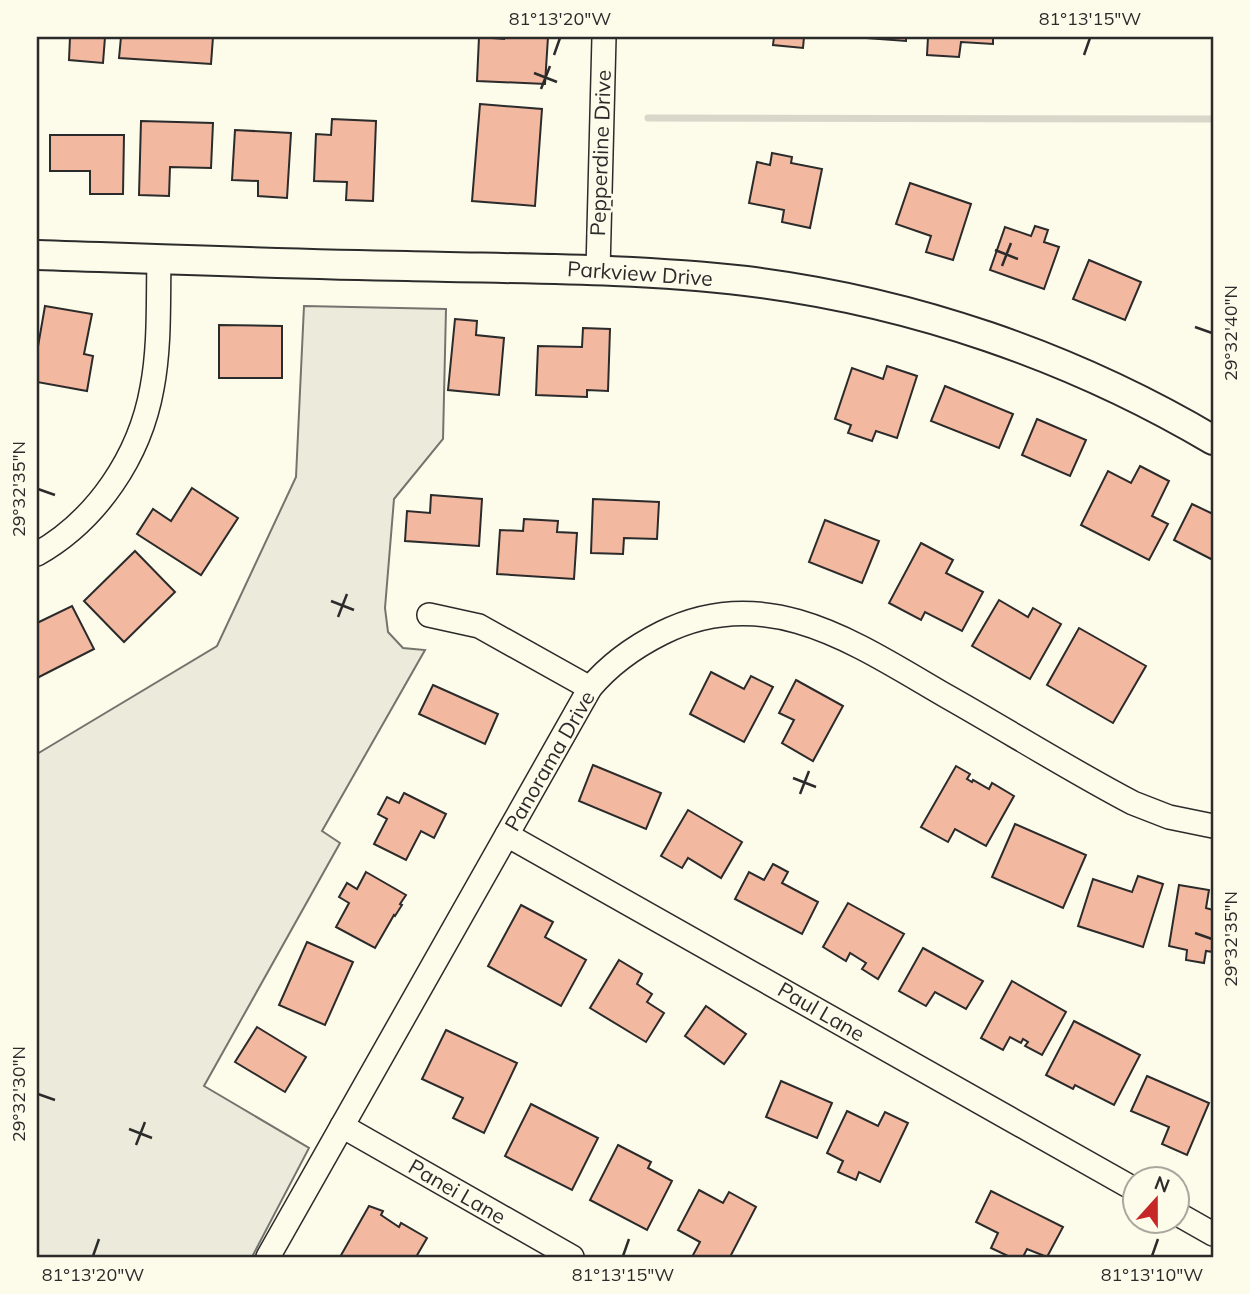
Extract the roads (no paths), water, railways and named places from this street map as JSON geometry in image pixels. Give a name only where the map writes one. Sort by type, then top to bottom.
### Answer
[{"type":"street","name":"Pepperdine Drive","points":[[598,270],[604,37]]},
{"type":"street","name":"Parkview Drive","points":[[37,255],[598,270],[746,281],[866,302],[936,320],[1068,366],[1149,404],[1213,440]]},
{"type":"street","points":[[37,554],[68,532],[102,498],[126,463],[135,443],[149,406],[155,368],[159,259]]},
{"type":"street","name":"Panorama Drive","points":[[268,1257],[590,688],[614,663],[658,635],[690,622],[732,613],[764,614],[818,627],[872,653],[1142,807],[1188,822],[1213,826]]},
{"type":"street","points":[[429,615],[479,626],[590,688]]},
{"type":"street","name":"Paul Lane","points":[[507,835],[1120,1181]]},
{"type":"street","name":"Panei Lane","points":[[342,1126],[572,1257]]},
{"type":"street","points":[[1190,1221],[1213,1234]]},
{"type":"waterway","points":[[648,118],[1213,119]]}]
